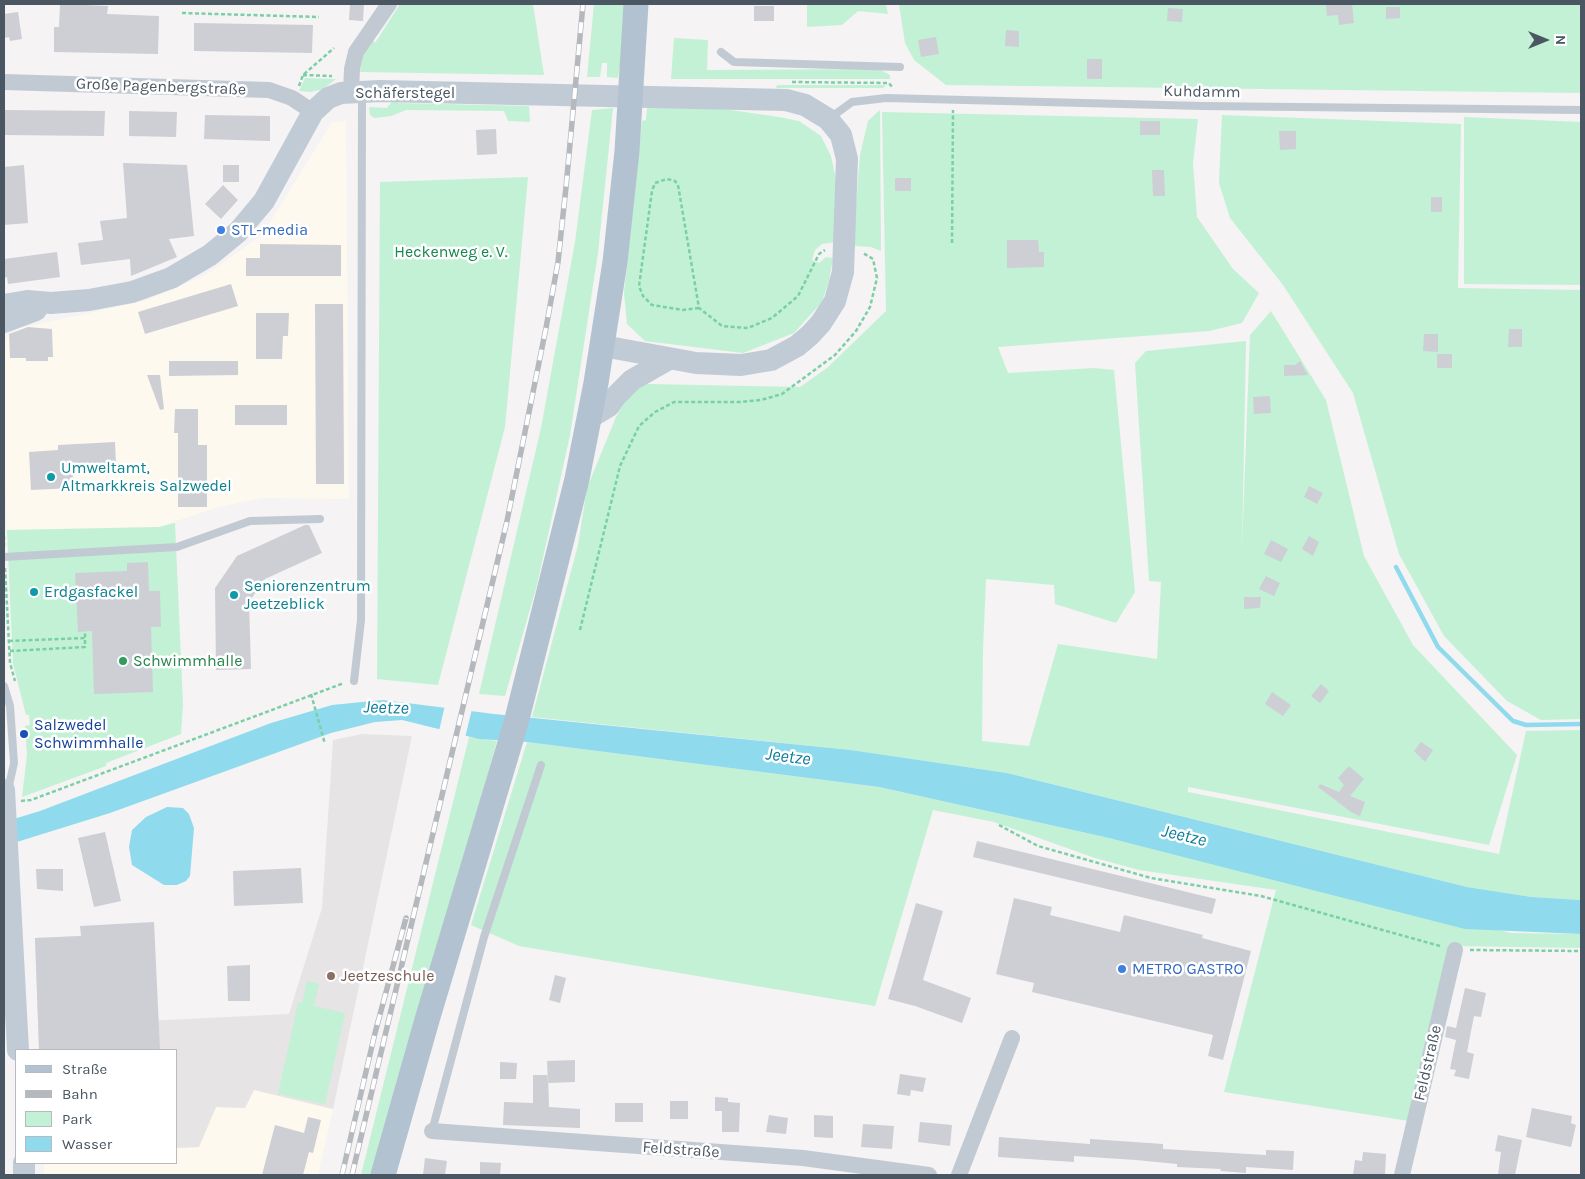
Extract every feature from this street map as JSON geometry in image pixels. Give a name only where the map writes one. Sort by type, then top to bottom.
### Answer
[{"type":"main road","points":[[383,1175],[426,1020],[503,765],[562,543],[603,346],[615,262],[629,119],[636,4]]},
{"type":"main road","name":"Schäferstegel","points":[[4,305],[27,301],[51,303],[89,300],[132,292],[171,278],[210,255],[238,232],[264,201],[313,112],[328,98],[351,87],[730,98],[798,102],[813,108],[828,119]]},
{"type":"main road","points":[[603,346],[668,359],[741,366],[771,360],[797,346],[821,323],[835,300],[840,286],[844,251],[846,152],[841,135],[828,119]]},
{"type":"main road","name":"Schäferstegel","points":[[4,322],[29,314],[51,303]]},
{"type":"main road","points":[[589,418],[609,406],[632,380],[668,359]]},
{"type":"main road","points":[[8,803],[7,856],[18,1049]]},
{"type":"street","points":[[351,87],[352,69],[356,52],[390,4]]},
{"type":"street","name":"Große Pagenbergstraße","points":[[4,82],[269,90],[292,98],[313,112]]},
{"type":"street","name":"Feldstraße","points":[[1402,1175],[1455,950]]},
{"type":"street","points":[[960,1175],[1012,1038]]},
{"type":"street","name":"Feldstraße","points":[[432,1131],[803,1158],[929,1175]]},
{"type":"lane","points":[[721,52],[734,62],[900,67]]},
{"type":"lane","points":[[351,87],[361,620],[354,681]]},
{"type":"lane","name":"Kuhdamm","points":[[828,119],[852,102],[875,98],[1202,106],[1581,110]]},
{"type":"lane","points":[[4,557],[177,548],[250,521],[320,519]]},
{"type":"lane","points":[[4,686],[10,706],[14,763],[8,803]]},
{"type":"lane","points":[[432,1131],[484,937],[541,765]]},
{"type":"path","points":[[182,13],[319,16]]},
{"type":"path","points":[[296,91],[304,75],[334,48]]},
{"type":"path","name":"Schäferstegel","points":[[304,75],[351,87]]},
{"type":"path","points":[[786,82],[889,83],[900,98]]},
{"type":"path","points":[[952,244],[953,114]]},
{"type":"path","points":[[580,630],[620,466],[639,426],[654,412],[674,402],[740,402],[761,400],[782,394],[835,355],[856,331],[870,307],[877,278],[873,259],[862,253],[827,250],[819,254],[798,296],[772,318],[748,328],[722,326],[699,308],[678,185],[675,181],[667,180],[655,184],[652,191],[640,286],[643,296],[652,305],[683,310],[699,308]]},
{"type":"path","points":[[4,536],[10,651],[85,647],[85,632]]},
{"type":"path","points":[[9,641],[85,638]]},
{"type":"path","points":[[8,803],[31,800],[334,684],[354,681]]},
{"type":"path","points":[[311,694],[325,744]]},
{"type":"path","points":[[999,825],[1038,846],[1151,878],[1261,896],[1455,950],[1581,951]]},
{"type":"shaded area","points":[[346,121],[349,499],[263,498],[218,507],[159,527],[7,530],[4,443],[4,343],[8,335],[20,328],[144,301],[206,275],[262,235],[332,122]]},
{"type":"shaded area","name":"Jeetzeschule","points":[[363,734],[412,736],[333,1109],[254,1090],[245,1108],[216,1107],[199,1147],[178,1148],[178,1049],[39,1049],[35,938],[81,936],[85,1024],[289,1014],[322,908],[333,740]]},
{"type":"shaded area","points":[[254,1089],[333,1109],[318,1175],[44,1175],[44,1164],[178,1164],[178,1148],[199,1147],[216,1107],[245,1108]]},
{"type":"green space","points":[[400,4],[533,4],[544,75],[360,72],[363,56],[372,39],[375,43]]},
{"type":"green space","points":[[594,4],[625,4],[622,55],[618,78],[607,77],[607,63],[602,63],[600,77],[587,77]]},
{"type":"green space","points":[[807,4],[886,4],[888,14],[858,11],[842,25],[807,27]]},
{"type":"green space","points":[[899,4],[1581,4],[1581,93],[946,85],[914,60],[905,43]]},
{"type":"green space","points":[[674,38],[708,40],[707,70],[879,69],[890,75],[890,79],[671,79]]},
{"type":"green space","points":[[305,78],[336,79],[323,89],[311,92],[299,91]]},
{"type":"green space","points":[[777,85],[886,85],[883,88],[776,88]]},
{"type":"green space","points":[[398,99],[398,103],[529,106],[530,122],[508,121],[504,111],[406,110],[391,116],[374,118],[370,115],[369,107],[387,108],[393,100]]},
{"type":"green space","points":[[647,107],[717,108],[779,117],[799,121],[821,136],[831,156],[838,189],[836,242],[822,244],[815,250],[812,260],[819,263],[826,257],[833,258],[829,281],[822,302],[794,333],[743,353],[645,341],[627,324],[624,293],[642,121],[646,120]]},
{"type":"green space","points":[[613,108],[598,253],[570,435],[537,585],[505,696],[479,694],[541,428],[575,242],[592,110]]},
{"type":"green space","points":[[880,110],[881,251],[871,247],[855,246],[855,217],[860,155],[868,121]]},
{"type":"green space","points":[[882,112],[1198,119],[1193,163],[1197,217],[1233,269],[1259,293],[1242,323],[1209,331],[998,347],[1008,373],[1094,368],[1114,370],[1135,592],[1116,623],[1055,604],[1054,585],[986,579],[982,741],[1029,746],[1058,644],[1157,659],[1161,582],[1149,581],[1135,363],[1146,351],[1246,341],[1242,548],[1250,335],[1271,311],[1326,400],[1364,556],[1413,645],[1517,755],[1489,845],[1188,787],[1188,792],[1499,854],[1526,731],[1581,730],[1581,900],[1532,897],[1467,887],[1007,773],[851,750],[532,717],[578,545],[587,488],[616,417],[631,391],[647,384],[800,387],[827,368],[886,311]]},
{"type":"green space","points":[[1222,115],[1461,124],[1458,288],[1581,290],[1581,719],[1541,720],[1507,701],[1444,636],[1399,554],[1353,393],[1283,285],[1230,218],[1219,183]]},
{"type":"green space","points":[[1464,117],[1581,122],[1581,285],[1464,284]]},
{"type":"green space","name":"Heckenweg e. V.","points":[[528,177],[505,427],[438,685],[377,679],[380,182]]},
{"type":"green space","points":[[175,523],[183,704],[181,734],[106,763],[106,766],[22,797],[27,755],[25,726],[30,725],[29,715],[26,715],[13,664],[7,530],[159,527]]},
{"type":"green space","points":[[469,737],[497,741],[375,1175],[361,1175]]},
{"type":"green space","points":[[527,742],[879,787],[1109,838],[1511,933],[1581,934],[1581,948],[1457,946],[1409,1121],[1224,1092],[1276,890],[1139,870],[1095,858],[994,822],[933,810],[875,1006],[519,946],[471,925]]},
{"type":"green space","points":[[307,981],[319,984],[314,1006],[345,1013],[325,1104],[278,1094],[298,1003],[302,1003]]},
{"type":"water","name":"Jeetze","points":[[383,700],[494,714],[851,750],[1007,773],[1467,887],[1532,897],[1581,900],[1581,934],[1465,929],[1109,838],[879,787],[527,742],[479,739],[402,720],[375,722],[331,733],[110,813],[4,846],[4,822],[40,811],[271,723],[332,705]]},
{"type":"water","points":[[167,807],[183,808],[189,814],[194,828],[190,876],[186,881],[177,885],[164,885],[132,865],[129,847],[132,830],[146,817]]},
{"type":"pier","points":[[445,705],[472,709],[465,738],[439,731]]},
{"type":"building","points":[[60,4],[108,6],[107,14],[159,16],[158,54],[54,52],[54,27],[59,27]]},
{"type":"building","points":[[350,4],[364,4],[363,21],[349,20]]},
{"type":"building","points":[[1326,4],[1352,4],[1354,23],[1339,25],[1338,15],[1327,16]]},
{"type":"building","points":[[754,6],[774,6],[774,21],[754,21]]},
{"type":"building","points":[[1386,7],[1400,7],[1400,18],[1386,19]]},
{"type":"building","points":[[1168,8],[1183,9],[1182,22],[1167,21]]},
{"type":"building","points":[[18,12],[22,39],[10,41],[9,37],[4,38],[4,14]]},
{"type":"building","points":[[194,23],[313,25],[312,53],[194,51]]},
{"type":"building","points":[[1006,30],[1019,31],[1019,47],[1005,46]]},
{"type":"building","points":[[936,37],[939,54],[921,57],[918,40]]},
{"type":"building","points":[[1087,59],[1102,59],[1102,79],[1087,79]]},
{"type":"building","points":[[4,110],[105,111],[104,136],[4,135]]},
{"type":"building","points":[[129,111],[177,112],[176,137],[129,136]]},
{"type":"building","points":[[205,115],[270,116],[270,141],[204,139]]},
{"type":"building","points":[[1140,121],[1160,121],[1160,135],[1140,135]]},
{"type":"building","points":[[496,129],[497,154],[477,155],[476,130]]},
{"type":"building","points":[[1279,131],[1296,131],[1296,149],[1280,150]]},
{"type":"building","points":[[123,163],[187,165],[194,236],[169,239],[177,257],[131,276],[130,259],[81,265],[78,243],[103,240],[100,221],[127,218]]},
{"type":"building","points":[[24,165],[28,223],[4,225],[4,167]]},
{"type":"building","points":[[223,165],[239,165],[239,182],[223,182]]},
{"type":"building","points":[[1152,170],[1164,170],[1165,196],[1153,196]]},
{"type":"building","points":[[895,178],[911,178],[911,191],[895,191]]},
{"type":"building","points":[[223,185],[238,200],[221,219],[205,204]]},
{"type":"building","points":[[1431,197],[1442,197],[1442,212],[1431,212]]},
{"type":"building","points":[[1007,240],[1038,240],[1039,252],[1044,252],[1044,267],[1007,268]]},
{"type":"building","points":[[260,244],[341,245],[341,276],[246,276],[246,258],[260,258]]},
{"type":"building","points":[[57,252],[60,277],[8,284],[7,277],[4,278],[4,259]]},
{"type":"building","points":[[231,284],[238,306],[145,334],[138,312]]},
{"type":"building","points":[[315,304],[343,304],[344,484],[316,484]]},
{"type":"building","points":[[256,313],[289,313],[288,336],[283,336],[282,359],[256,359]]},
{"type":"building","points":[[28,327],[52,329],[53,357],[48,357],[48,361],[26,361],[26,358],[10,358],[9,334]]},
{"type":"building","points":[[1509,329],[1522,329],[1522,347],[1508,347]]},
{"type":"building","points":[[1424,334],[1438,334],[1438,352],[1423,351]]},
{"type":"building","points":[[1437,354],[1452,354],[1452,368],[1437,368]]},
{"type":"building","points":[[169,361],[238,361],[238,375],[169,376]]},
{"type":"building","points":[[1300,361],[1308,375],[1284,376],[1284,365],[1295,365]]},
{"type":"building","points":[[147,375],[160,375],[164,409],[160,410]]},
{"type":"building","points":[[1270,396],[1271,413],[1254,414],[1253,397]]},
{"type":"building","points":[[235,405],[287,405],[287,425],[235,425]]},
{"type":"building","points":[[175,409],[198,409],[198,445],[207,445],[207,507],[178,507],[178,433],[174,433]]},
{"type":"building","name":"Umweltamt, Altmarkkreis Salzwedel","points":[[115,442],[116,464],[72,466],[74,488],[31,490],[29,452],[58,450],[58,445]]},
{"type":"building","points":[[1309,486],[1323,493],[1317,504],[1304,497]]},
{"type":"building","name":"Seniorenzentrum Jeetzeblick","points":[[305,525],[309,525],[322,553],[265,579],[249,602],[251,669],[216,670],[215,588],[237,556]]},
{"type":"building","points":[[1309,536],[1319,542],[1313,556],[1302,549]]},
{"type":"building","points":[[1271,540],[1288,549],[1281,562],[1264,554]]},
{"type":"building","name":"Schwimmhalle","points":[[148,562],[149,591],[160,591],[161,627],[151,627],[153,692],[94,694],[92,631],[78,632],[75,573],[127,571],[127,563]]},
{"type":"building","points":[[1266,576],[1280,583],[1274,596],[1259,589]]},
{"type":"building","points":[[1244,597],[1261,597],[1260,608],[1244,609]]},
{"type":"building","points":[[1321,684],[1329,691],[1320,703],[1311,696]]},
{"type":"building","points":[[1272,692],[1291,705],[1283,716],[1265,704]]},
{"type":"building","points":[[1421,742],[1433,750],[1425,762],[1414,751]]},
{"type":"building","points":[[1349,766],[1364,779],[1350,796],[1365,802],[1360,816],[1351,812],[1318,787],[1320,784],[1339,792],[1344,785],[1338,778]]},
{"type":"building","points":[[105,832],[121,901],[94,907],[78,838]]},
{"type":"building","points":[[977,841],[1216,899],[1212,914],[973,857]]},
{"type":"building","points":[[301,868],[303,903],[234,906],[233,871]]},
{"type":"building","points":[[36,869],[63,869],[63,891],[37,889]]},
{"type":"building","name":"METRO GASTRO","points":[[1014,898],[1052,907],[1050,915],[1120,932],[1124,915],[1203,935],[1202,938],[1251,951],[1223,1060],[1208,1056],[1213,1035],[1032,992],[1034,983],[996,974]]},
{"type":"building","points":[[916,903],[943,911],[923,980],[971,998],[962,1023],[915,1006],[888,999]]},
{"type":"building","points":[[154,922],[160,1049],[39,1049],[35,938],[81,936],[80,926]]},
{"type":"building","points":[[250,965],[250,1001],[228,1001],[227,966]]},
{"type":"building","points":[[555,975],[566,978],[560,1003],[549,1000]]},
{"type":"building","points":[[1465,988],[1486,993],[1481,1017],[1474,1016],[1467,1052],[1474,1054],[1469,1079],[1454,1076],[1456,1070],[1450,1069],[1456,1040],[1445,1037],[1447,1026],[1456,1028]]},
{"type":"building","points":[[575,1060],[575,1082],[548,1083],[547,1061]]},
{"type":"building","points":[[500,1062],[517,1063],[516,1079],[500,1079]]},
{"type":"building","points":[[900,1074],[926,1078],[923,1092],[911,1090],[910,1096],[897,1094]]},
{"type":"building","points":[[533,1075],[548,1075],[549,1107],[580,1109],[580,1128],[503,1125],[504,1102],[533,1103]]},
{"type":"building","points":[[715,1097],[728,1098],[728,1102],[740,1103],[739,1132],[722,1132],[722,1111],[715,1111]]},
{"type":"building","points":[[670,1101],[688,1101],[688,1119],[670,1119]]},
{"type":"building","points":[[615,1103],[643,1103],[643,1122],[615,1122]]},
{"type":"building","points":[[1532,1108],[1572,1116],[1571,1123],[1576,1125],[1571,1147],[1526,1137]]},
{"type":"building","points":[[769,1115],[788,1118],[786,1134],[766,1132]]},
{"type":"building","points":[[814,1115],[833,1116],[833,1138],[814,1137]]},
{"type":"building","points":[[308,1117],[321,1120],[313,1153],[309,1152],[303,1175],[262,1175],[275,1125],[304,1133]]},
{"type":"building","points":[[920,1122],[952,1125],[950,1146],[918,1142]]},
{"type":"building","points":[[863,1124],[894,1126],[892,1149],[861,1147]]},
{"type":"building","points":[[1498,1135],[1522,1140],[1515,1175],[1498,1175],[1501,1152],[1495,1151]]},
{"type":"building","points":[[999,1137],[1090,1144],[1090,1139],[1163,1144],[1163,1149],[1266,1155],[1266,1150],[1294,1151],[1293,1170],[1246,1167],[1246,1173],[1220,1171],[1221,1169],[1177,1167],[1177,1164],[1074,1156],[1074,1162],[998,1157]]},
{"type":"building","points":[[1363,1152],[1386,1154],[1385,1175],[1353,1175],[1355,1160],[1362,1161]]},
{"type":"building","points":[[425,1158],[447,1161],[445,1175],[423,1175]]},
{"type":"building","points":[[480,1162],[501,1163],[500,1175],[480,1175]]},
{"type":"waterway","points":[[1396,567],[1438,647],[1513,721],[1526,725],[1581,724]]},
{"type":"railway","points":[[352,1175],[507,521],[546,328],[558,262],[583,4]]},
{"type":"railway","points":[[342,1175],[375,1033],[406,918]]},
{"type":"place","name":"STL-media","points":[[221,230]]},
{"type":"place","name":"Umweltamt, Altmarkkreis Salzwedel","points":[[51,477]]},
{"type":"place","name":"Erdgasfackel","points":[[34,592]]},
{"type":"place","name":"Seniorenzentrum Jeetzeblick","points":[[234,595]]},
{"type":"place","name":"Schwimmhalle","points":[[123,661]]},
{"type":"place","name":"Salzwedel Schwimmhalle","points":[[24,734]]},
{"type":"place","name":"METRO GASTRO","points":[[1122,969]]},
{"type":"place","name":"Jeetzeschule","points":[[331,976]]}]
